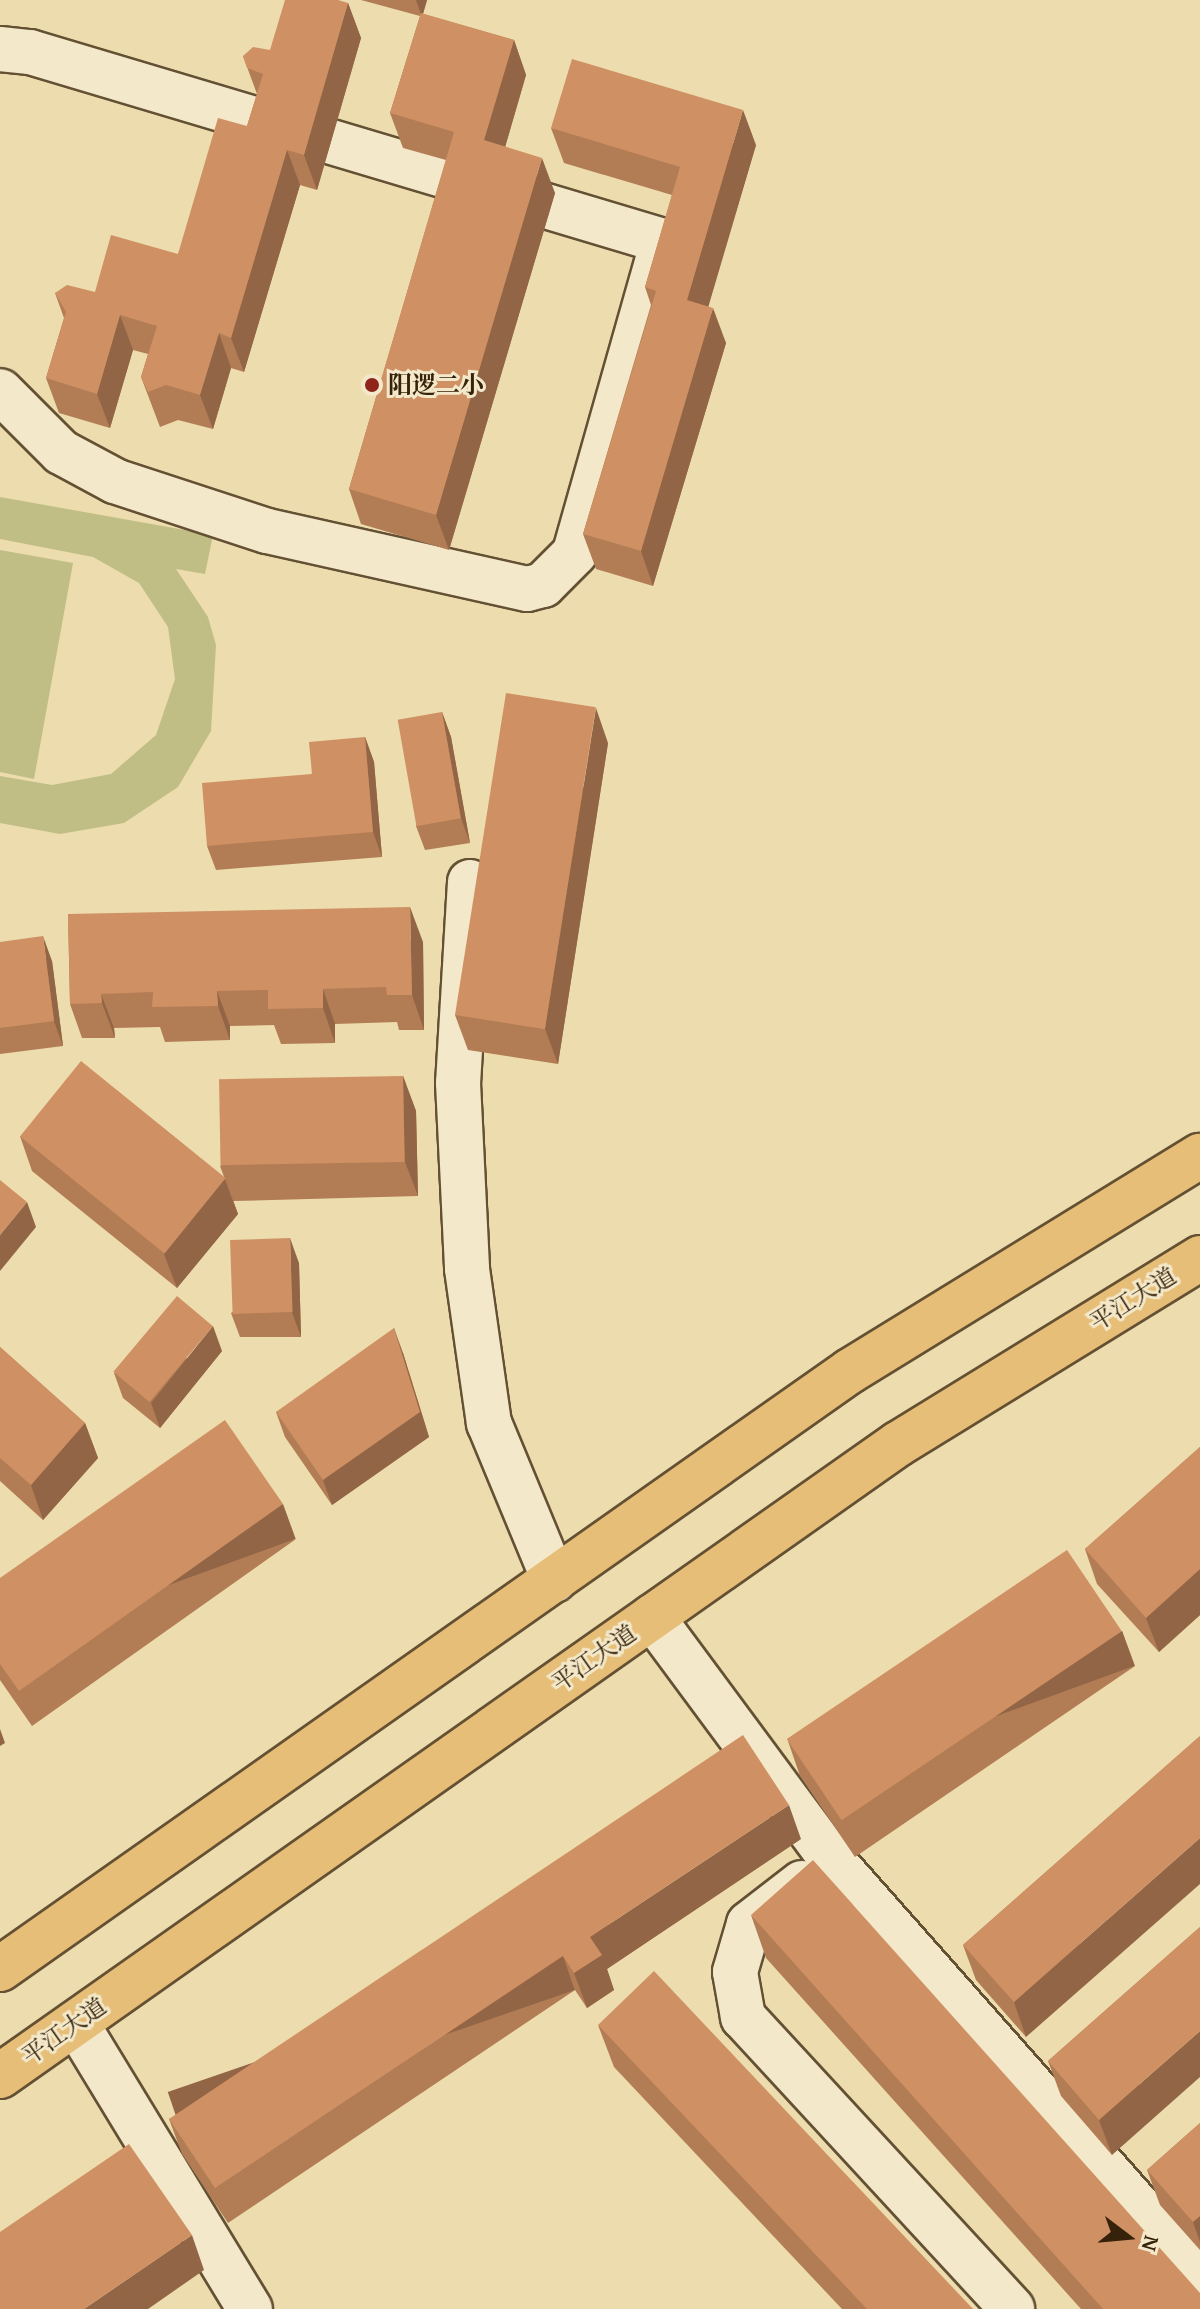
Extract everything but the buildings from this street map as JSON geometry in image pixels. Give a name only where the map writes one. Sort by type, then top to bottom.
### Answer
[{"type":"highway","points":[[0,1969],[850,1371],[1200,1156]]},
{"type":"highway","name":"平江大道","points":[[0,2076],[898,1444],[1200,1258]]},
{"type":"lane","points":[[0,49],[30,52],[663,241],[575,553],[558,576],[527,589],[267,531],[115,481],[61,452],[0,391]]},
{"type":"lane","points":[[470,882],[458,1083],[467,1269],[489,1423],[554,1580]]},
{"type":"lane","points":[[652,1617],[832,1860],[1200,2276]]},
{"type":"lane","points":[[832,1860],[749,1924],[735,1972],[743,2017],[1012,2309]]},
{"type":"lane","points":[[76,2023],[250,2309]]},
{"type":"shaded area","points":[[0,497],[213,535],[205,574],[176,569],[208,617],[216,645],[211,731],[178,787],[124,823],[60,834],[0,823],[0,776],[52,785],[111,774],[156,735],[175,679],[168,627],[139,583],[93,557],[0,539]]},
{"type":"shaded area","points":[[0,550],[73,563],[34,779],[0,772]]},
{"type":"place","name":"阳逻二小","points":[[372,385]]}]
